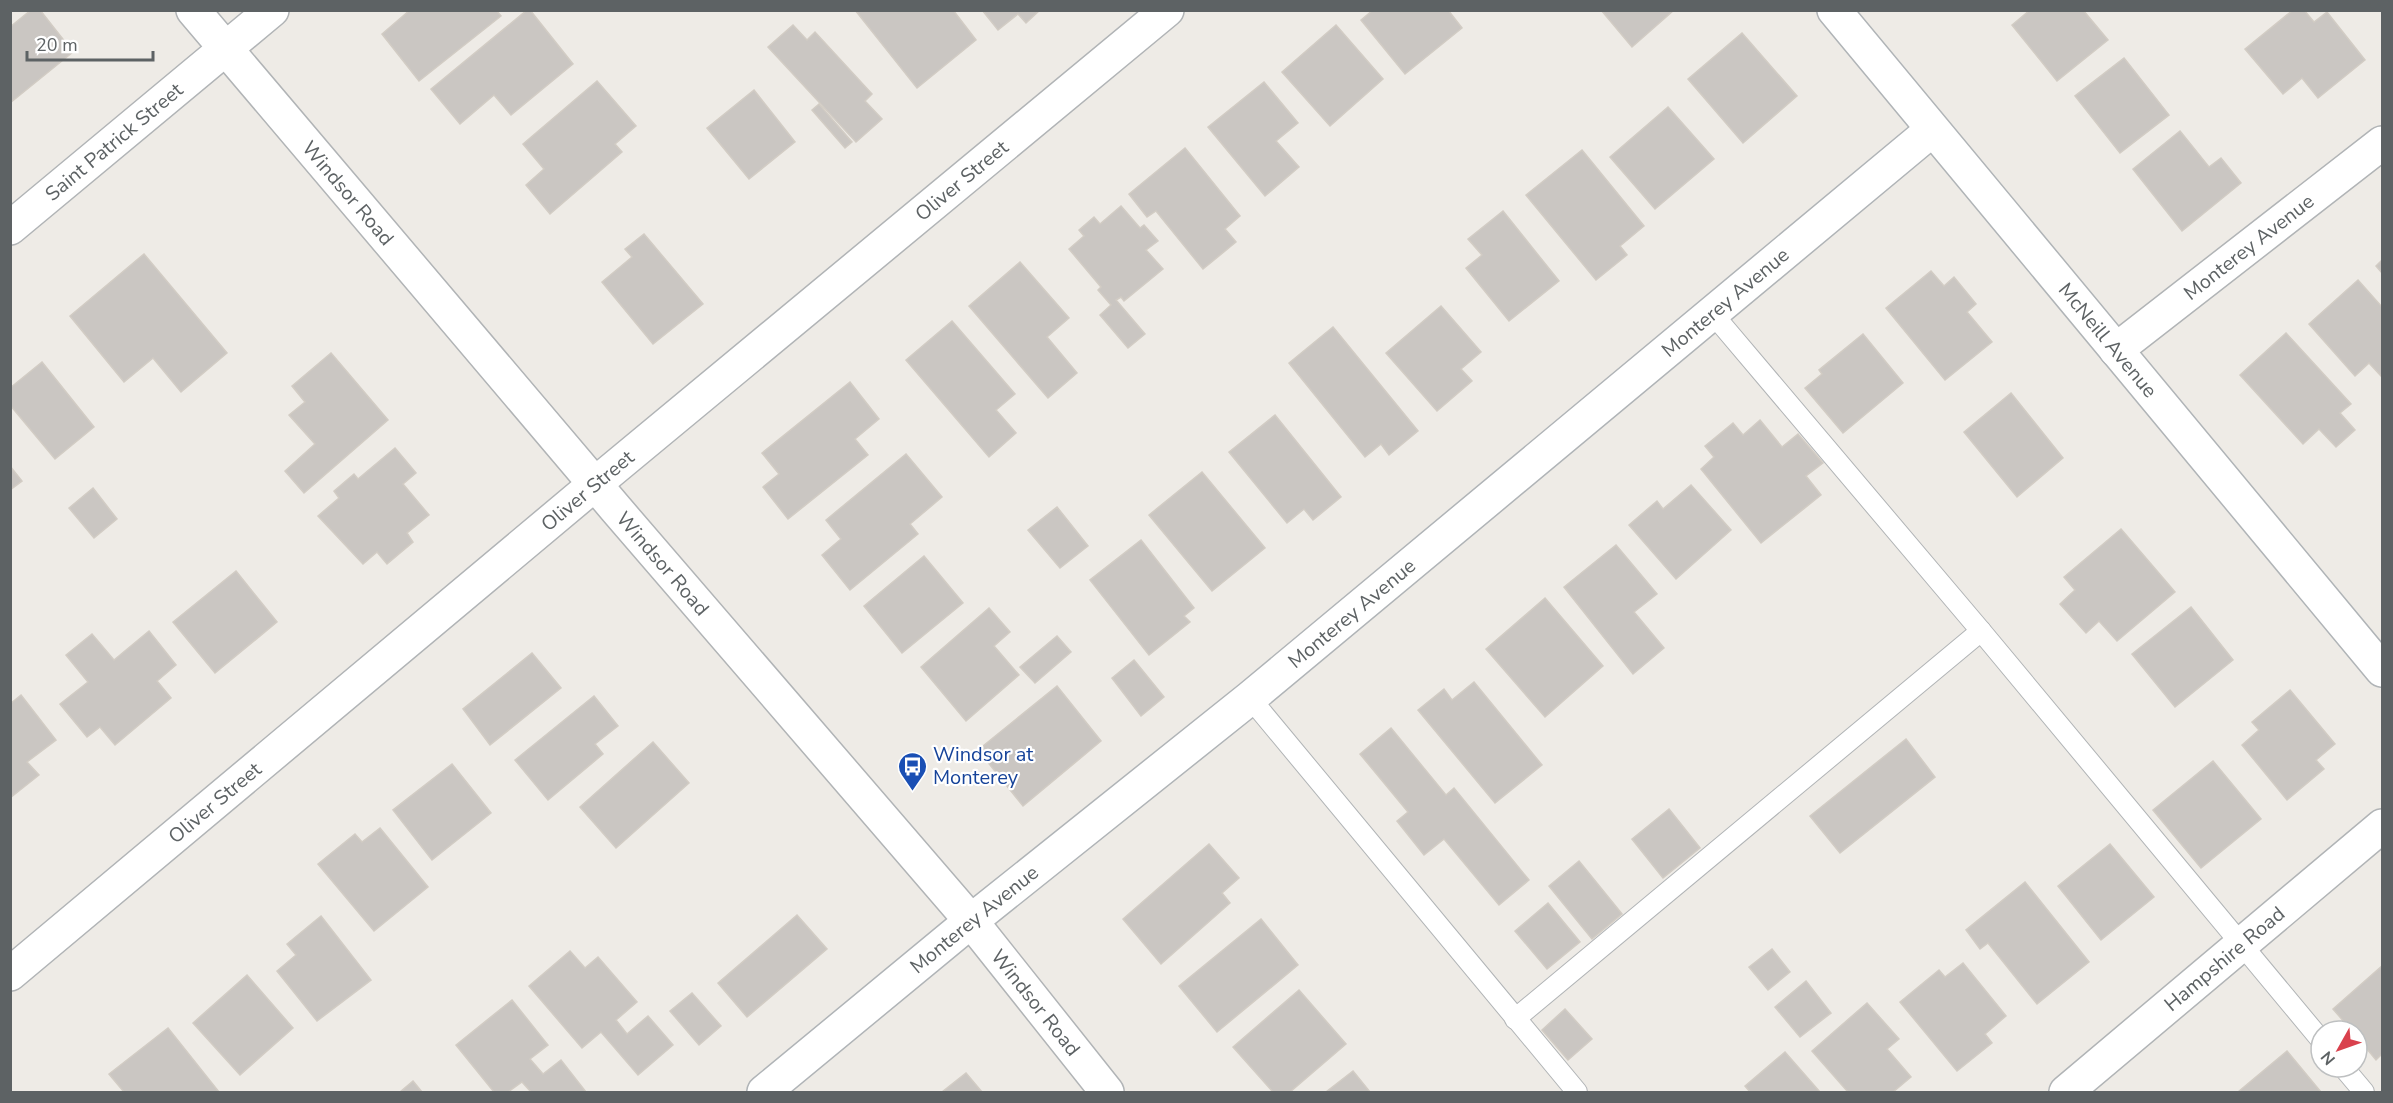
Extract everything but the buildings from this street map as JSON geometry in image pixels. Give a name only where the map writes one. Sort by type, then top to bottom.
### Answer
[{"type":"street","name":"Windsor Road","points":[[193,10],[595,484],[971,921],[1107,1092]]},
{"type":"street","name":"Saint Patrick Street","points":[[10,228],[272,10]]},
{"type":"street","name":"Oliver Street","points":[[10,974],[595,484],[1167,10]]},
{"type":"street","name":"McNeill Avenue","points":[[1834,10],[2382,670]]},
{"type":"street","name":"Monterey Avenue","points":[[764,1092],[971,921],[1250,698],[1932,130]]},
{"type":"street","name":"Monterey Avenue","points":[[2116,350],[2382,143]]},
{"type":"street","name":"Hampshire Road","points":[[2066,1092],[2382,826]]},
{"type":"lane","points":[[1712,313],[1982,631],[2309,1026]]},
{"type":"lane","points":[[1515,1019],[1982,631]]},
{"type":"lane","points":[[1250,698],[1577,1092]]},
{"type":"lane","points":[[2353,1079],[2364,1092]]},
{"type":"place","name":"Windsor at Monterey","points":[[912,792]]}]
